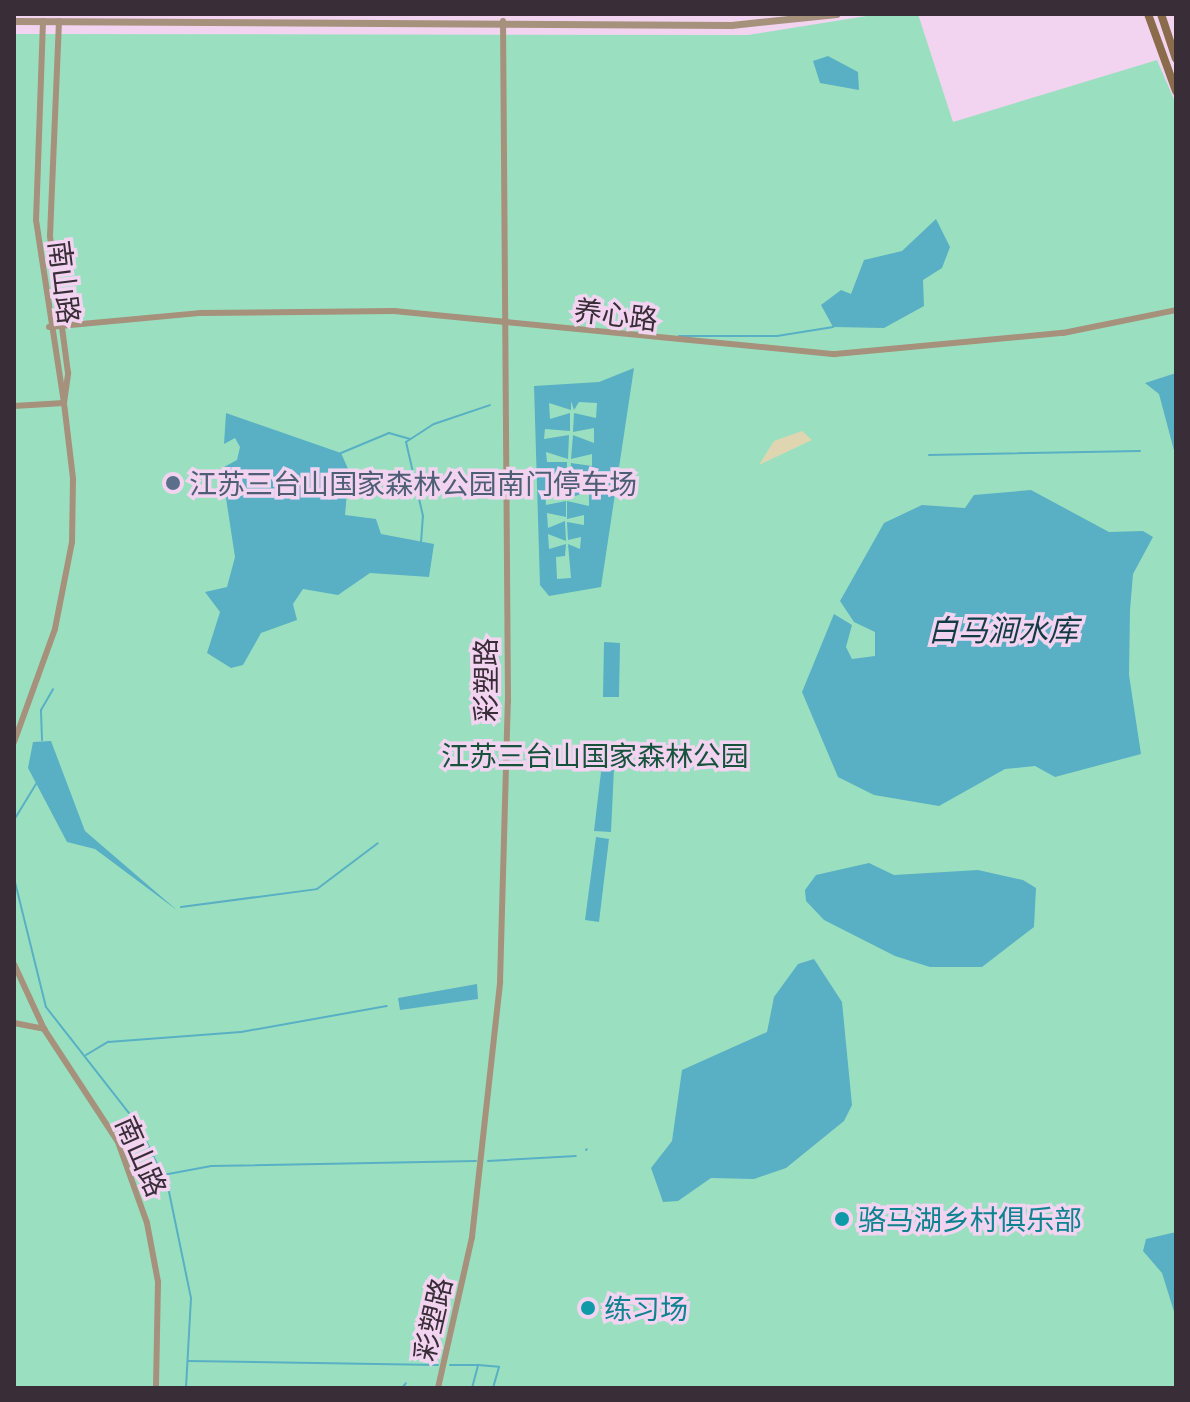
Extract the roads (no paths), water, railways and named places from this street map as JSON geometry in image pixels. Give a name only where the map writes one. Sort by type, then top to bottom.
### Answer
[{"type":"main road","points":[[1148,14],[1176,91]]},
{"type":"main road","points":[[1161,14],[1176,59]]},
{"type":"street","points":[[14,21],[503,18],[731,25],[836,14]]},
{"type":"street","name":"彩塑路","points":[[438,1388],[472,1237],[500,982],[508,702],[503,18]]},
{"type":"street","name":"南山路","points":[[43,21],[36,220],[49,327],[64,403]]},
{"type":"street","name":"南山路","points":[[14,742],[55,629],[72,542],[61,325],[50,236],[59,21]]},
{"type":"street","name":"养心路","points":[[49,327],[276,310],[504,321],[719,349],[835,354],[1063,333],[1176,310]]},
{"type":"street","points":[[14,406],[64,403]]},
{"type":"street","name":"南山路","points":[[14,964],[44,1029],[118,1142],[147,1223],[158,1282],[156,1388]]},
{"type":"street","points":[[14,1023],[44,1029]]},
{"type":"water","points":[[828,56],[858,72],[859,90],[820,83],[813,61]]},
{"type":"water","points":[[936,219],[950,247],[942,268],[923,280],[924,306],[884,328],[833,327],[821,305],[841,290],[851,294],[864,260],[902,251]]},
{"type":"water","points":[[634,368],[601,587],[549,596],[540,585],[534,386],[599,382]],"holes":[[[571,401],[574,410],[579,402],[597,403],[596,418],[574,413],[573,432],[594,428],[594,443],[573,435],[571,459],[592,454],[592,466],[571,463],[570,477],[591,472],[591,485],[569,481],[568,498],[589,492],[589,506],[567,501],[567,519],[584,515],[584,525],[567,522],[568,540],[581,537],[580,549],[568,544],[571,578],[557,579],[556,557],[565,556],[566,544],[549,549],[548,534],[566,541],[565,521],[548,528],[547,513],[566,517],[566,501],[546,505],[545,491],[566,497],[566,479],[549,482],[548,473],[567,476],[567,462],[547,462],[546,452],[568,459],[569,435],[544,439],[545,429],[570,431],[570,413],[550,419],[549,403],[571,410]]]},
{"type":"water","points":[[1176,373],[1176,458],[1159,394],[1145,383]]},
{"type":"water","points":[[226,413],[341,453],[349,471],[345,515],[376,519],[381,534],[434,544],[429,577],[370,573],[338,595],[303,589],[293,604],[297,620],[261,633],[243,665],[231,668],[207,653],[220,612],[205,592],[227,587],[235,557],[224,467],[237,460],[240,447],[235,438],[224,444]]},
{"type":"water","name":"白马涧水库","points":[[1031,490],[1109,532],[1143,531],[1153,537],[1133,574],[1130,610],[1129,675],[1141,754],[1055,777],[1035,766],[1005,769],[939,806],[874,795],[838,777],[802,692],[834,614],[852,625],[846,647],[852,659],[875,656],[875,632],[854,622],[840,601],[884,523],[922,505],[965,508],[974,495]]},
{"type":"water","points":[[604,642],[620,643],[619,697],[603,697]]},
{"type":"water","points":[[51,741],[85,831],[178,911],[95,849],[67,842],[28,768],[33,742]]},
{"type":"water","points":[[604,747],[615,747],[611,832],[594,831]]},
{"type":"water","points":[[596,837],[609,839],[599,922],[585,920]]},
{"type":"water","points":[[869,863],[894,875],[978,870],[1023,880],[1036,888],[1034,927],[982,967],[930,967],[895,956],[824,920],[806,901],[805,890],[816,875]]},
{"type":"water","points":[[814,959],[842,1002],[852,1105],[844,1121],[786,1168],[754,1179],[711,1178],[678,1201],[663,1202],[651,1168],[672,1141],[682,1070],[767,1032],[774,997],[798,964]]},
{"type":"water","points":[[477,984],[478,999],[400,1010],[398,998]]},
{"type":"water","points":[[1176,1232],[1176,1318],[1162,1273],[1143,1251],[1146,1239]]},
{"type":"waterway","points":[[679,336],[777,336],[833,327]]},
{"type":"waterway","points":[[421,543],[423,516],[406,442],[434,424],[490,405]]},
{"type":"waterway","points":[[341,453],[389,433],[410,439]]},
{"type":"waterway","points":[[929,455],[1140,451]]},
{"type":"waterway","points":[[42,740],[41,710],[53,689]]},
{"type":"waterway","points":[[14,820],[36,784]]},
{"type":"waterway","points":[[181,907],[317,889],[378,843]]},
{"type":"waterway","points":[[14,878],[46,1007],[139,1126],[168,1187],[191,1298],[186,1388]]},
{"type":"waterway","points":[[86,1055],[108,1042],[241,1032],[387,1006]]},
{"type":"waterway","points":[[488,1161],[576,1156]]},
{"type":"waterway","points":[[163,1175],[211,1166],[476,1161]]},
{"type":"waterway","points":[[188,1361],[438,1365]]},
{"type":"waterway","points":[[450,1365],[477,1365]]},
{"type":"waterway","points":[[472,1388],[478,1365],[499,1367],[493,1388]]},
{"type":"waterway","points":[[402,1388],[406,1383]]},
{"type":"place","name":"江苏三台山国家森林公园南门停车场","points":[[173,483]]},
{"type":"place","name":"骆马湖乡村俱乐部","points":[[842,1219]]},
{"type":"place","name":"练习场","points":[[588,1308]]},
{"type":"park label","name":"江苏三台山国家森林公园","points":[[595,755]]}]
